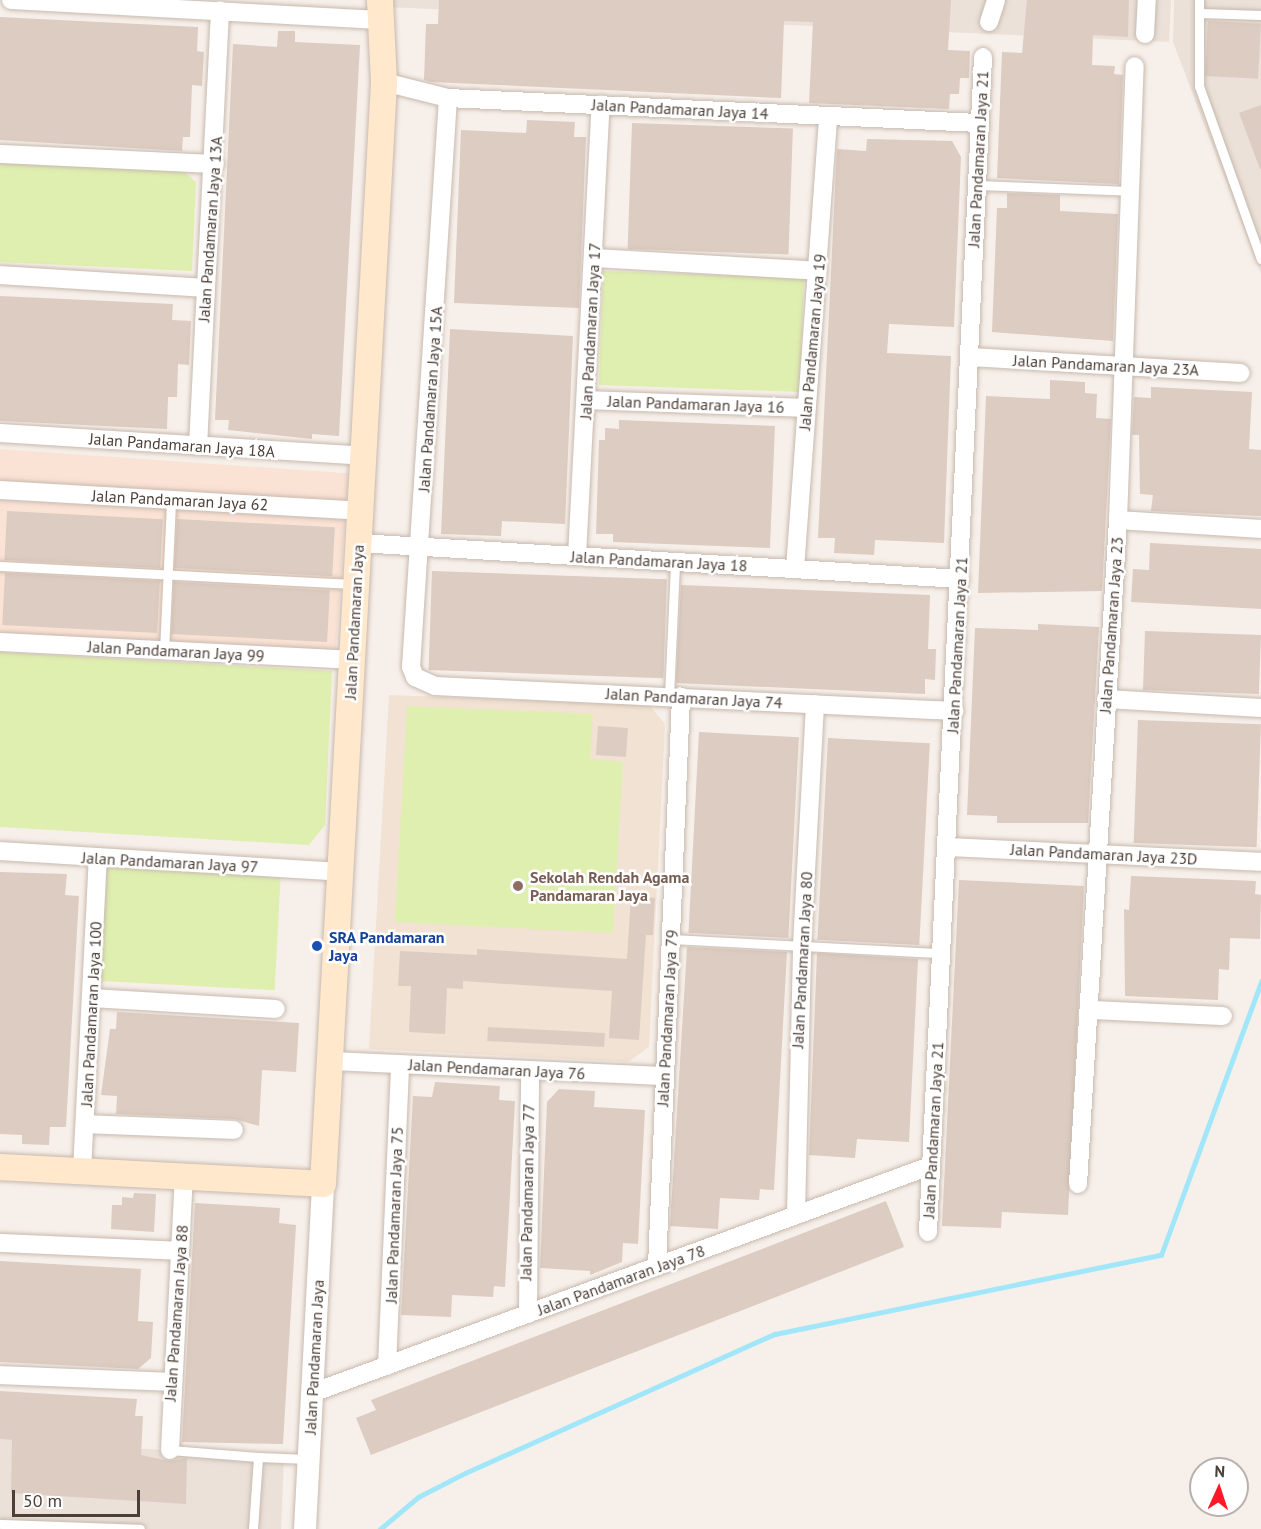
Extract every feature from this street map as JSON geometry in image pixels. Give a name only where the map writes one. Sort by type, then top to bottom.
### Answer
[{"type":"main road","name":"Jalan Pandamaran Jaya","points":[[323,1184],[383,71],[379,10]]},
{"type":"main road","points":[[0,1167],[323,1184]]},
{"type":"street","points":[[11,0],[220,11],[379,10]]},
{"type":"street","points":[[989,22],[996,0]]},
{"type":"street","points":[[1145,34],[1147,0]]},
{"type":"street","name":"Jalan Pandamaran Jaya 13A","points":[[198,446],[215,165],[220,11]]},
{"type":"street","name":"Jalan Pandamaran Jaya 21","points":[[928,1232],[971,357],[976,185],[983,57]]},
{"type":"street","name":"Jalan Pandamaran Jaya 23","points":[[1078,1184],[1118,520],[1135,66]]},
{"type":"street","name":"Jalan Pandamaran Jaya 14","points":[[383,71],[448,98],[980,123]]},
{"type":"street","name":"Jalan Pandamaran Jaya 15A","points":[[435,686],[415,677],[411,667],[448,98]]},
{"type":"street","name":"Jalan Pandamaran Jaya 17","points":[[577,556],[595,258],[601,105]]},
{"type":"street","name":"Jalan Pandamaran Jaya 19","points":[[795,569],[828,116]]},
{"type":"street","points":[[0,154],[215,165]]},
{"type":"street","points":[[595,258],[818,271]]},
{"type":"street","points":[[0,275],[206,288]]},
{"type":"street","name":"Jalan Pandamaran Jaya 23A","points":[[971,357],[1123,364],[1241,373]]},
{"type":"street","name":"Jalan Pandamaran Jaya 16","points":[[587,400],[806,408]]},
{"type":"street","name":"Jalan Pandamaran Jaya 18A","points":[[0,433],[363,456]]},
{"type":"street","name":"Jalan Pandamaran Jaya 62","points":[[0,490],[360,511]]},
{"type":"street","points":[[1118,520],[1261,529]]},
{"type":"street","name":"Jalan Pandamaran Jaya 18","points":[[358,543],[960,579]]},
{"type":"street","name":"Jalan Pandamaran Jaya 99","points":[[0,642],[352,660]]},
{"type":"street","name":"Jalan Pandamaran Jaya 74","points":[[435,686],[954,711]]},
{"type":"street","name":"Jalan Pandamaran Jaya 79","points":[[657,1266],[671,939],[675,697]]},
{"type":"street","points":[[1106,699],[1261,708]]},
{"type":"street","name":"Jalan Pandamaran Jaya 80","points":[[796,1215],[802,945],[815,704]]},
{"type":"street","name":"Jalan Pandamaran Jaya 23D","points":[[947,847],[1261,862]]},
{"type":"street","name":"Jalan Pandamaran Jaya 97","points":[[0,851],[340,872]]},
{"type":"street","name":"Jalan Pandamaran Jaya 100","points":[[82,1172],[98,857]]},
{"type":"street","points":[[92,998],[276,1009]]},
{"type":"street","points":[[1090,1010],[1223,1016]]},
{"type":"street","name":"Jalan Pendamaran Jaya 76","points":[[330,1061],[665,1076]]},
{"type":"street","name":"Jalan Pandamaran Jaya 75","points":[[387,1366],[400,1064]]},
{"type":"street","name":"Jalan Pandamaran Jaya 77","points":[[528,1314],[530,1070]]},
{"type":"street","points":[[85,1124],[234,1130]]},
{"type":"street","name":"Jalan Pandamaran Jaya 78","points":[[312,1393],[930,1166]]},
{"type":"street","name":"Jalan Pandamaran Jaya 88","points":[[170,1450],[171,1382],[184,1177]]},
{"type":"street","name":"Jalan Pandamaran Jaya","points":[[305,1529],[323,1184]]},
{"type":"street","points":[[0,1243],[180,1251]]},
{"type":"street","points":[[0,1375],[171,1382]]},
{"type":"lane","points":[[1199,0],[1199,86],[1261,259]]},
{"type":"lane","points":[[1200,13],[1261,15]]},
{"type":"lane","points":[[976,185],[1131,191]]},
{"type":"lane","points":[[164,651],[171,500]]},
{"type":"lane","points":[[675,562],[675,697]]},
{"type":"lane","points":[[0,566],[356,584]]},
{"type":"lane","points":[[671,939],[942,953]]},
{"type":"lane","points":[[170,1450],[308,1459]]},
{"type":"lane","points":[[253,1529],[258,1457]]},
{"type":"lane","points":[[0,1524],[140,1529]]},
{"type":"shaded area","points":[[387,0],[1171,0],[1169,42],[386,7]]},
{"type":"shaded area","points":[[1174,0],[1261,0],[1261,274],[1173,42]]},
{"type":"shaded area","points":[[0,449],[348,473],[335,658],[0,634]]},
{"type":"shaded area","name":"Sekolah Rendah Agama Pandamaran Jaya","points":[[389,695],[649,705],[665,724],[649,1047],[628,1062],[369,1049]]},
{"type":"shaded area","points":[[0,1439],[284,1458],[281,1529],[0,1529]]},
{"type":"green space","points":[[0,161],[182,170],[196,182],[192,271],[0,262]]},
{"type":"green space","points":[[603,271],[804,278],[800,392],[599,385]]},
{"type":"green space","points":[[0,652],[332,671],[325,825],[309,845],[0,827]]},
{"type":"green space","points":[[407,706],[593,714],[590,759],[623,762],[613,933],[395,922]]},
{"type":"green space","points":[[103,865],[281,874],[275,990],[97,981]]},
{"type":"building","points":[[439,0],[951,0],[948,50],[970,51],[969,78],[960,78],[959,94],[950,94],[949,109],[809,103],[813,22],[784,21],[781,98],[431,82],[424,80],[426,24],[438,24]]},
{"type":"building","points":[[1027,0],[1129,0],[1128,37],[1093,35],[1092,65],[1115,66],[1114,74],[1123,75],[1119,184],[997,178],[1002,52],[1022,53]]},
{"type":"building","points":[[0,17],[198,27],[197,51],[204,52],[202,86],[192,85],[190,137],[183,137],[182,151],[0,140]]},
{"type":"building","points":[[1208,21],[1261,24],[1258,79],[1205,76]]},
{"type":"building","points":[[278,31],[295,31],[295,42],[360,45],[339,436],[312,434],[312,439],[228,430],[229,420],[215,420],[233,44],[277,47]]},
{"type":"building","points":[[1261,105],[1261,169],[1260,169],[1239,113]]},
{"type":"building","points":[[527,120],[575,122],[574,137],[586,137],[579,308],[454,303],[461,130],[526,133]]},
{"type":"building","points":[[632,123],[793,129],[789,255],[628,249]]},
{"type":"building","points":[[867,139],[952,141],[961,157],[954,327],[889,324],[887,353],[951,356],[944,543],[875,540],[874,555],[834,553],[835,538],[818,538],[837,149],[866,151]]},
{"type":"building","points":[[1007,193],[1060,195],[1060,211],[1118,214],[1113,341],[992,332],[997,208],[1007,208]]},
{"type":"building","points":[[0,296],[173,304],[172,320],[191,321],[189,365],[178,364],[177,397],[168,397],[167,429],[0,421]]},
{"type":"building","points":[[450,329],[573,336],[565,524],[502,521],[501,536],[441,534]]},
{"type":"building","points":[[1050,380],[1085,382],[1085,393],[1097,394],[1096,418],[1111,419],[1102,591],[978,593],[986,396],[1050,399]]},
{"type":"building","points":[[1151,387],[1252,392],[1249,449],[1261,450],[1261,516],[1151,511],[1153,495],[1140,494],[1139,435],[1132,435],[1134,397],[1151,398]]},
{"type":"building","points":[[619,420],[775,426],[770,548],[613,542],[613,534],[596,534],[599,440],[605,440],[605,428],[619,429]]},
{"type":"building","points":[[7,511],[163,519],[160,568],[4,560]]},
{"type":"building","points":[[177,519],[335,527],[332,576],[174,568]]},
{"type":"building","points":[[1150,543],[1261,549],[1261,609],[1131,602],[1133,569],[1149,570]]},
{"type":"building","points":[[432,571],[667,579],[663,678],[429,670]]},
{"type":"building","points":[[5,573],[160,581],[157,633],[2,625]]},
{"type":"building","points":[[174,582],[330,590],[327,642],[171,634]]},
{"type":"building","points":[[681,585],[930,595],[928,649],[936,649],[935,680],[925,679],[925,694],[676,683]]},
{"type":"building","points":[[1038,624],[1099,627],[1088,823],[997,823],[997,816],[967,815],[975,628],[1038,630]]},
{"type":"building","points":[[1145,631],[1261,635],[1259,694],[1143,690]]},
{"type":"building","points":[[1138,720],[1261,724],[1257,847],[1134,843]]},
{"type":"building","points":[[598,726],[628,728],[626,757],[596,755]]},
{"type":"building","points":[[699,732],[799,737],[788,938],[688,933]]},
{"type":"building","points":[[828,738],[930,743],[919,945],[817,940]]},
{"type":"building","points":[[0,872],[67,874],[65,895],[79,896],[66,1127],[50,1127],[49,1145],[22,1144],[22,1135],[0,1134]]},
{"type":"building","points":[[1131,876],[1256,881],[1255,894],[1261,895],[1260,939],[1230,938],[1229,970],[1219,969],[1218,1000],[1125,996],[1124,909],[1129,910]]},
{"type":"building","points":[[959,880],[1084,886],[1068,1215],[1002,1212],[1001,1228],[942,1226]]},
{"type":"building","points":[[631,896],[655,898],[653,935],[646,935],[639,1040],[609,1038],[612,991],[463,981],[463,989],[447,988],[445,1034],[409,1032],[411,986],[398,986],[400,951],[477,955],[477,949],[627,959]]},
{"type":"building","points":[[687,947],[787,952],[774,1190],[760,1189],[759,1200],[720,1198],[718,1229],[670,1226]]},
{"type":"building","points":[[817,953],[918,959],[909,1142],[857,1139],[855,1158],[809,1155]]},
{"type":"building","points":[[117,1012],[299,1023],[296,1072],[262,1070],[259,1126],[234,1119],[116,1114],[117,1096],[101,1095],[110,1029],[116,1029]]},
{"type":"building","points":[[488,1027],[605,1033],[604,1047],[487,1041]]},
{"type":"building","points":[[435,1082],[500,1086],[499,1100],[515,1101],[505,1287],[494,1286],[493,1297],[452,1295],[451,1317],[401,1315],[413,1096],[432,1097]]},
{"type":"building","points":[[559,1089],[595,1091],[594,1107],[645,1110],[638,1244],[623,1243],[622,1262],[590,1275],[590,1271],[540,1268],[547,1102]]},
{"type":"building","points":[[134,1193],[156,1194],[154,1232],[111,1229],[112,1205],[122,1205],[122,1197],[133,1198]]},
{"type":"building","points":[[886,1201],[904,1247],[371,1455],[356,1418],[376,1410],[371,1400]]},
{"type":"building","points":[[195,1203],[280,1208],[279,1223],[296,1225],[283,1444],[182,1442]]},
{"type":"building","points":[[0,1261],[141,1269],[138,1321],[153,1322],[151,1358],[138,1369],[0,1362]]},
{"type":"building","points":[[0,1391],[137,1399],[135,1416],[143,1416],[141,1455],[169,1461],[187,1458],[186,1504],[11,1493],[12,1440],[0,1439]]},
{"type":"waterway","points":[[380,1529],[418,1497],[465,1473],[775,1334],[1161,1255],[1261,981]]},
{"type":"place","name":"Sekolah Rendah Agama Pandamaran Jaya","points":[[518,886]]},
{"type":"place","name":"SRA Pandamaran Jaya","points":[[317,946]]}]
